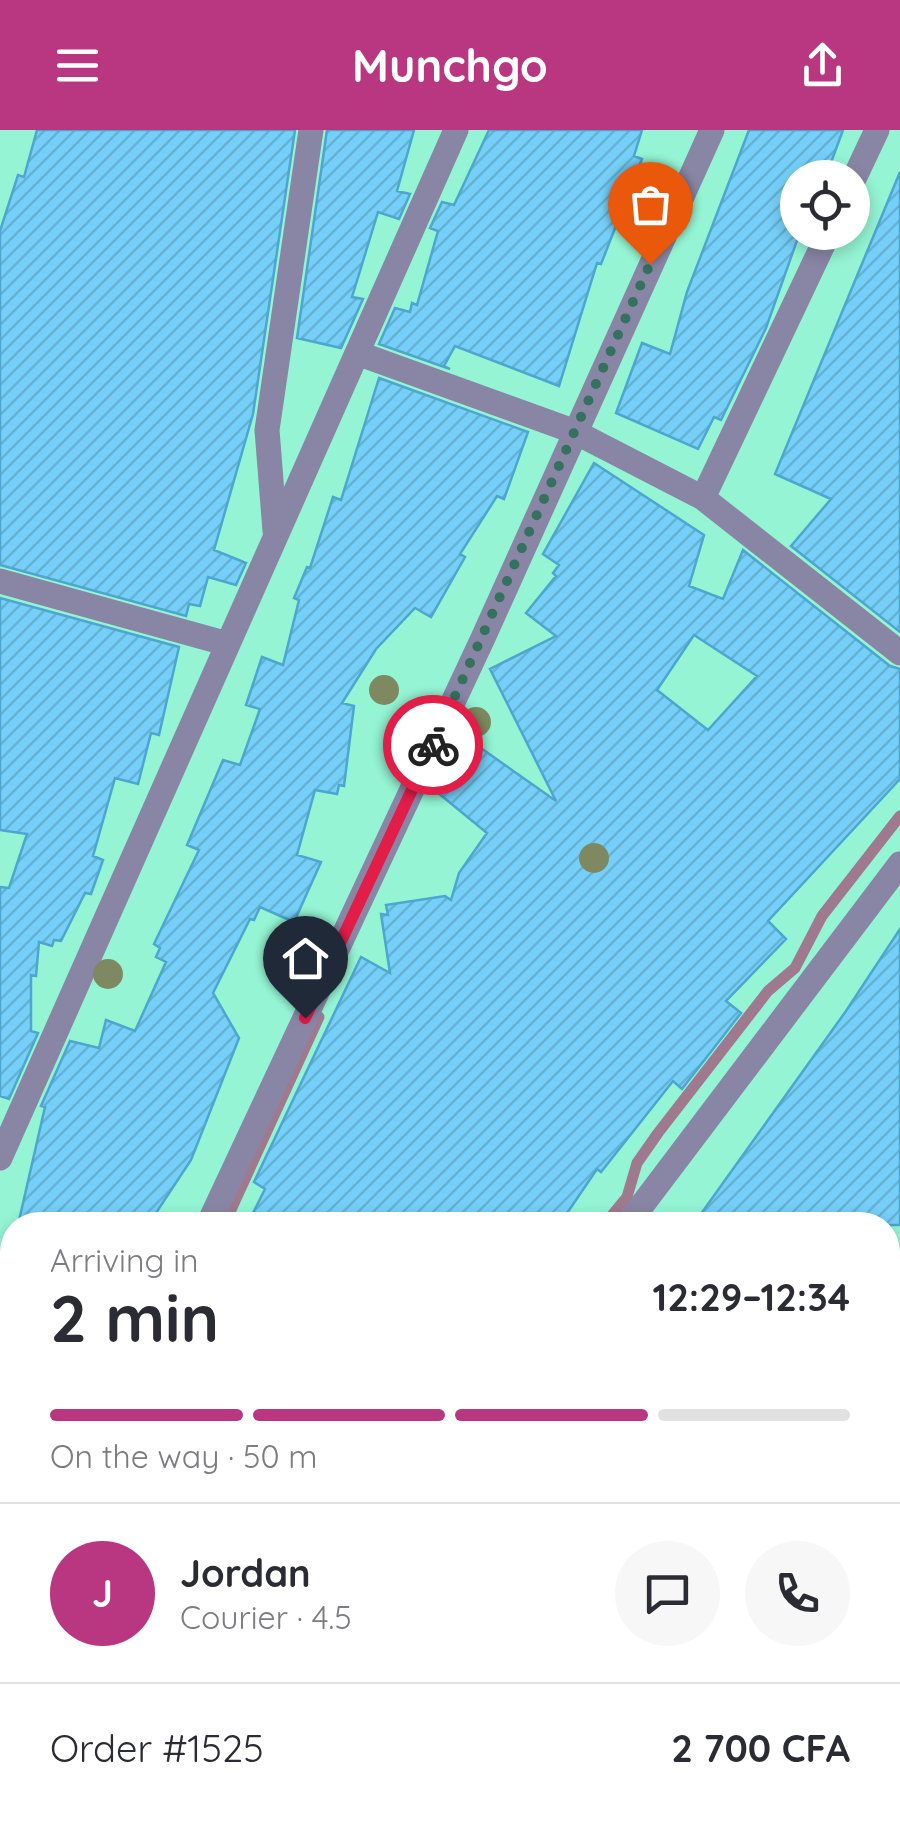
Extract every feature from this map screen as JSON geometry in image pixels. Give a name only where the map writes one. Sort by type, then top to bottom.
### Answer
[{"type":"street","points":[[276,537],[266,430],[311,130]]},
{"type":"street","points":[[0,1158],[456,130]]},
{"type":"street","points":[[214,1212],[484,638],[573,431],[712,130]]},
{"type":"street","points":[[863,160],[877,130]]},
{"type":"street","points":[[702,498],[820,250]]},
{"type":"street","points":[[357,353],[573,431],[702,498],[900,653]]},
{"type":"street","points":[[0,581],[228,644]]},
{"type":"street","points":[[637,1212],[900,864]]},
{"type":"building","points":[[37,130],[295,130],[253,414],[214,550],[246,563],[236,585],[208,577],[200,606],[189,604],[186,616],[0,565],[0,231],[18,175],[24,177]]},
{"type":"building","points":[[327,130],[414,130],[397,191],[410,194],[399,219],[378,212],[352,297],[363,299],[341,348],[297,338]]},
{"type":"building","points":[[489,130],[642,130],[634,156],[642,159],[601,264],[597,263],[559,386],[455,346],[444,366],[450,369],[379,344],[395,308],[410,312],[412,303],[417,305],[438,231],[430,228],[442,202],[454,205]]},
{"type":"building","points":[[749,130],[843,130],[832,160],[780,160],[780,250],[794,250],[766,328],[721,420],[714,417],[698,449],[616,413],[642,343],[670,354],[687,292]]},
{"type":"building","points":[[900,172],[900,632],[791,546],[831,499],[775,474]]},
{"type":"building","points":[[379,378],[528,432],[504,499],[497,496],[460,554],[465,557],[431,617],[415,608],[376,649],[342,703],[354,706],[344,786],[339,785],[337,794],[315,790],[297,855],[321,862],[294,922],[260,907],[254,920],[250,919],[213,993],[239,1038],[191,1160],[157,1212],[21,1212],[45,1107],[41,1106],[70,1041],[99,1048],[106,1020],[135,1031],[166,962],[156,957],[160,948],[154,944],[199,850],[187,845],[223,760],[240,765],[260,709],[246,705],[262,657],[283,665],[299,600],[294,598],[307,567],[310,568],[333,497],[341,500]]},
{"type":"building","points":[[594,463],[704,535],[689,586],[723,599],[743,550],[890,666],[900,669],[900,779],[768,921],[786,939],[726,1001],[741,1013],[682,1089],[673,1081],[601,1172],[597,1169],[568,1212],[254,1212],[265,1189],[254,1182],[361,957],[390,973],[381,914],[388,915],[386,905],[445,896],[451,900],[459,873],[487,833],[437,792],[453,772],[447,766],[468,739],[556,801],[490,669],[556,636],[526,613],[556,576],[553,573],[559,565],[543,554]],"holes":[[[694,635],[757,676],[708,730],[657,690]]]},
{"type":"building","points":[[0,598],[179,647],[159,735],[151,733],[138,784],[115,778],[93,856],[103,860],[91,894],[85,893],[61,941],[54,940],[52,946],[39,942],[36,976],[31,975],[31,1031],[38,1033],[9,1099],[0,1096],[0,887],[9,888],[27,834],[0,830]]},
{"type":"building","points":[[900,929],[900,1212],[702,1212]]},
{"type":"waterway","points":[[615,1212],[627,1197],[637,1163],[658,1133],[768,991],[795,968],[822,916],[900,816]]},
{"type":"waterway","points":[[230,1212],[319,1017]]},
{"type":"way so far","points":[[433,745],[650,264]]},
{"type":"route","points":[[305,1018],[433,745]]}]
